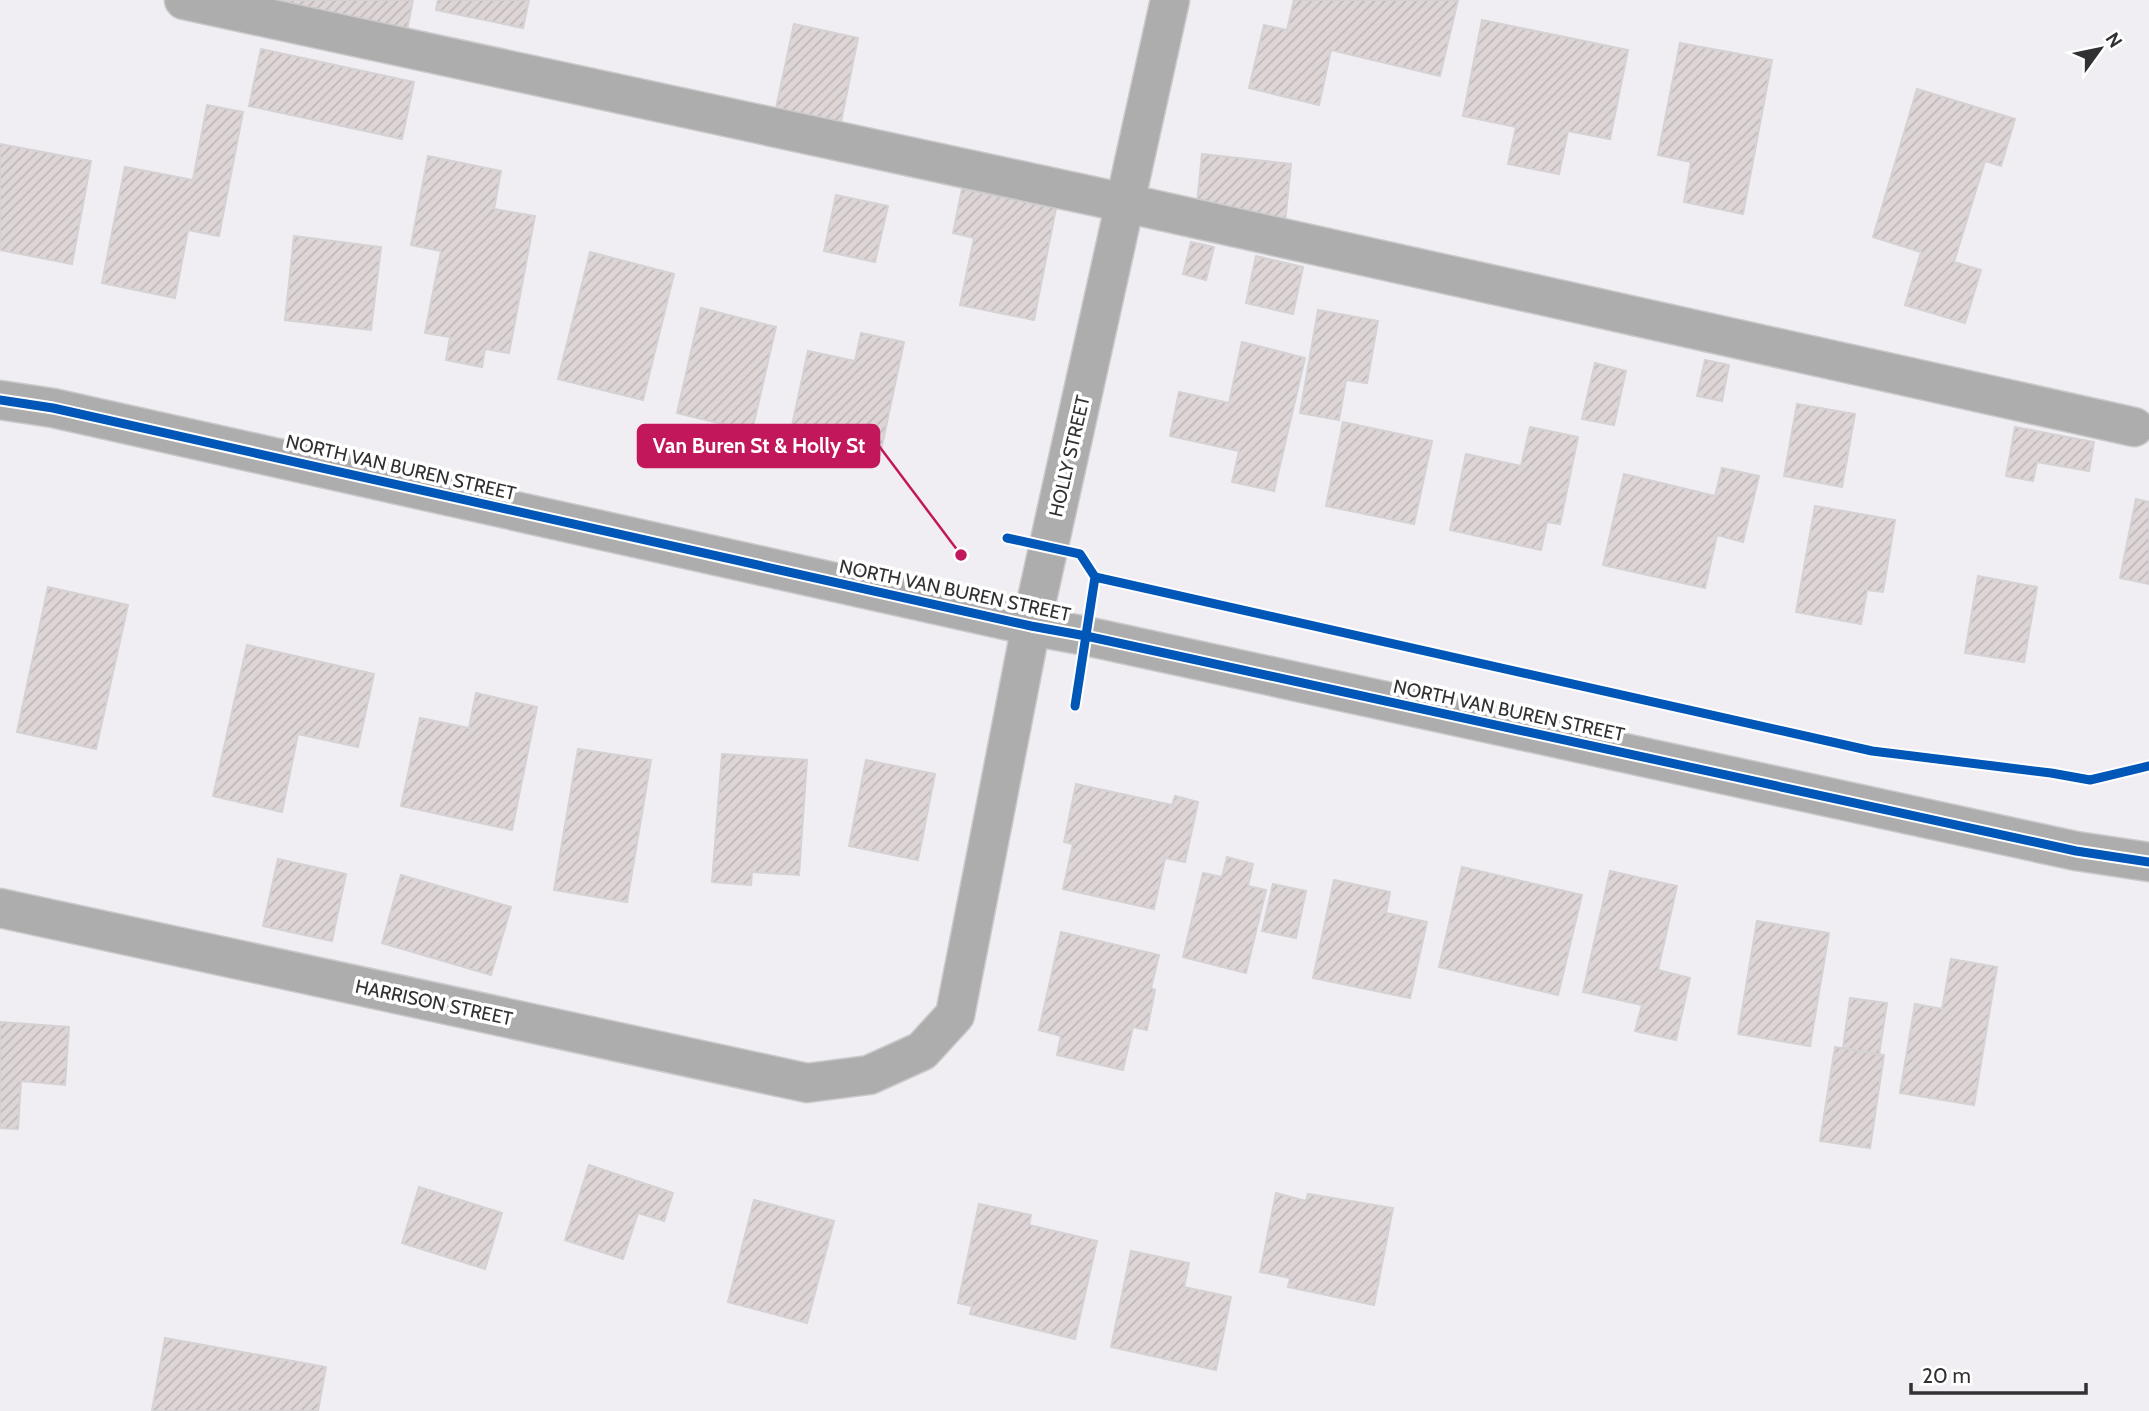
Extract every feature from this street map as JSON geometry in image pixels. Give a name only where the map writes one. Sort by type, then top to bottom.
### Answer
[{"type":"street","points":[[184,0],[1125,202],[2134,428]]},
{"type":"street","name":"HOLLY STREET","points":[[869,1075],[922,1051],[955,1015],[1031,626],[1170,0]]},
{"type":"street","name":"NORTH VAN BUREN STREET","points":[[2,408],[53,408],[1031,626],[2062,848],[2149,862]]},
{"type":"street","name":"HARRISON STREET","points":[[0,908],[807,1083],[869,1075]]},
{"type":"building","points":[[282,0],[413,0],[406,35],[280,8]]},
{"type":"building","points":[[438,0],[529,0],[523,28],[436,10]]},
{"type":"building","points":[[1294,0],[1458,0],[1440,76],[1331,50],[1319,105],[1249,88],[1264,25],[1287,30]]},
{"type":"building","points":[[1482,20],[1628,50],[1610,139],[1568,131],[1559,174],[1508,164],[1516,127],[1463,116]]},
{"type":"building","points":[[794,24],[858,38],[840,127],[775,113]]},
{"type":"building","points":[[1680,43],[1772,60],[1743,214],[1684,202],[1691,162],[1658,155]]},
{"type":"building","points":[[261,49],[414,82],[402,139],[249,106]]},
{"type":"building","points":[[1917,89],[2015,119],[2001,166],[1985,161],[1954,262],[1981,270],[1965,323],[1905,305],[1921,252],[1873,237]]},
{"type":"building","points":[[207,105],[243,112],[219,236],[188,230],[175,298],[102,283],[125,167],[193,180]]},
{"type":"building","points":[[0,144],[91,161],[72,264],[0,250]]},
{"type":"building","points":[[1202,154],[1291,164],[1285,223],[1196,213]]},
{"type":"building","points":[[428,156],[501,171],[494,209],[535,216],[509,353],[485,349],[482,367],[446,360],[450,337],[425,333],[441,251],[411,245]]},
{"type":"building","points":[[962,189],[1056,208],[1034,320],[960,305],[974,238],[953,233]]},
{"type":"building","points":[[836,195],[888,206],[875,262],[824,251]]},
{"type":"building","points":[[294,236],[381,247],[371,330],[285,320]]},
{"type":"building","points":[[1191,242],[1214,247],[1206,280],[1183,274]]},
{"type":"building","points":[[590,252],[674,274],[643,400],[558,379]]},
{"type":"building","points":[[1256,256],[1303,267],[1293,314],[1246,303]]},
{"type":"building","points":[[701,308],[776,327],[752,431],[677,413]]},
{"type":"building","points":[[1318,310],[1378,321],[1367,383],[1346,380],[1339,420],[1300,413]]},
{"type":"building","points":[[861,333],[904,342],[880,455],[790,435],[808,351],[855,361]]},
{"type":"building","points":[[1242,342],[1305,358],[1274,491],[1232,482],[1239,451],[1170,436],[1179,392],[1229,403]]},
{"type":"building","points":[[1705,360],[1729,365],[1722,401],[1697,396]]},
{"type":"building","points":[[1595,363],[1626,371],[1614,425],[1582,419]]},
{"type":"building","points":[[1797,404],[1855,414],[1842,487],[1784,476]]},
{"type":"building","points":[[1343,422],[1432,441],[1414,524],[1326,506]]},
{"type":"building","points":[[1530,427],[1578,437],[1560,524],[1547,522],[1541,550],[1450,530],[1466,454],[1521,466]]},
{"type":"building","points":[[2015,427],[2094,442],[2089,471],[2037,462],[2033,481],[2006,476]]},
{"type":"building","points":[[1722,468],[1759,476],[1743,542],[1717,535],[1705,588],[1603,565],[1624,474],[1715,496]]},
{"type":"building","points":[[2136,499],[2149,502],[2149,584],[2120,578]]},
{"type":"building","points":[[1815,506],[1895,520],[1883,592],[1867,590],[1861,624],[1796,612]]},
{"type":"building","points":[[1978,576],[2037,587],[2024,662],[1965,653]]},
{"type":"building","points":[[48,587],[128,605],[96,749],[17,732]]},
{"type":"building","points":[[247,645],[374,674],[358,747],[298,734],[282,812],[213,796]]},
{"type":"building","points":[[476,693],[537,707],[512,830],[401,806],[420,718],[469,728]]},
{"type":"building","points":[[578,749],[651,760],[627,902],[554,890]]},
{"type":"building","points":[[722,754],[807,760],[799,875],[752,872],[751,885],[712,882]]},
{"type":"building","points":[[866,760],[935,774],[918,860],[849,846]]},
{"type":"building","points":[[1076,784],[1172,805],[1175,796],[1198,802],[1185,862],[1165,858],[1154,909],[1063,889],[1073,844],[1064,842]]},
{"type":"building","points":[[1227,857],[1253,864],[1248,886],[1266,890],[1246,973],[1183,957],[1203,873],[1222,877]]},
{"type":"building","points":[[278,859],[346,874],[332,941],[263,926]]},
{"type":"building","points":[[1462,867],[1582,895],[1558,995],[1439,967]]},
{"type":"building","points":[[1610,871],[1677,886],[1658,970],[1690,978],[1676,1040],[1635,1031],[1642,1005],[1583,992]]},
{"type":"building","points":[[401,875],[511,907],[491,975],[382,943]]},
{"type":"building","points":[[1334,880],[1390,892],[1386,913],[1427,922],[1410,998],[1313,978]]},
{"type":"building","points":[[1273,884],[1306,891],[1296,938],[1262,931]]},
{"type":"building","points":[[1757,921],[1829,933],[1810,1046],[1738,1034]]},
{"type":"building","points":[[1061,932],[1159,955],[1151,988],[1155,990],[1147,1030],[1133,1027],[1123,1070],[1057,1055],[1061,1036],[1039,1030]]},
{"type":"building","points":[[1951,959],[1997,967],[1974,1105],[1900,1093],[1915,1004],[1942,1009]]},
{"type":"building","points":[[1850,998],[1887,1003],[1879,1055],[1843,1048]]},
{"type":"building","points":[[0,1022],[69,1027],[65,1085],[21,1081],[18,1129],[0,1128]]},
{"type":"building","points":[[1835,1047],[1884,1055],[1870,1148],[1820,1141]]},
{"type":"building","points":[[589,1165],[673,1193],[664,1221],[638,1213],[623,1259],[565,1240]]},
{"type":"building","points":[[419,1187],[502,1213],[485,1269],[402,1243]]},
{"type":"building","points":[[1276,1193],[1306,1201],[1308,1194],[1393,1208],[1374,1305],[1288,1287],[1290,1278],[1260,1272]]},
{"type":"building","points":[[754,1200],[834,1221],[807,1323],[728,1302]]},
{"type":"building","points":[[979,1204],[1031,1215],[1029,1225],[1097,1241],[1075,1339],[970,1314],[972,1306],[958,1303]]},
{"type":"building","points":[[1131,1251],[1189,1263],[1184,1287],[1231,1297],[1216,1370],[1111,1347]]},
{"type":"building","points":[[165,1338],[326,1367],[318,1411],[152,1411]]},
{"type":"cycle path","points":[[0,400],[53,408],[1031,626],[2076,851],[2149,862]]},
{"type":"cycle path","points":[[1007,538],[1080,554],[1095,577],[1872,751],[2090,780],[2149,766]]},
{"type":"cycle path","points":[[1075,706],[1095,577]]},
{"type":"place","name":"Van Buren St & Holly St","points":[[961,555]]}]
